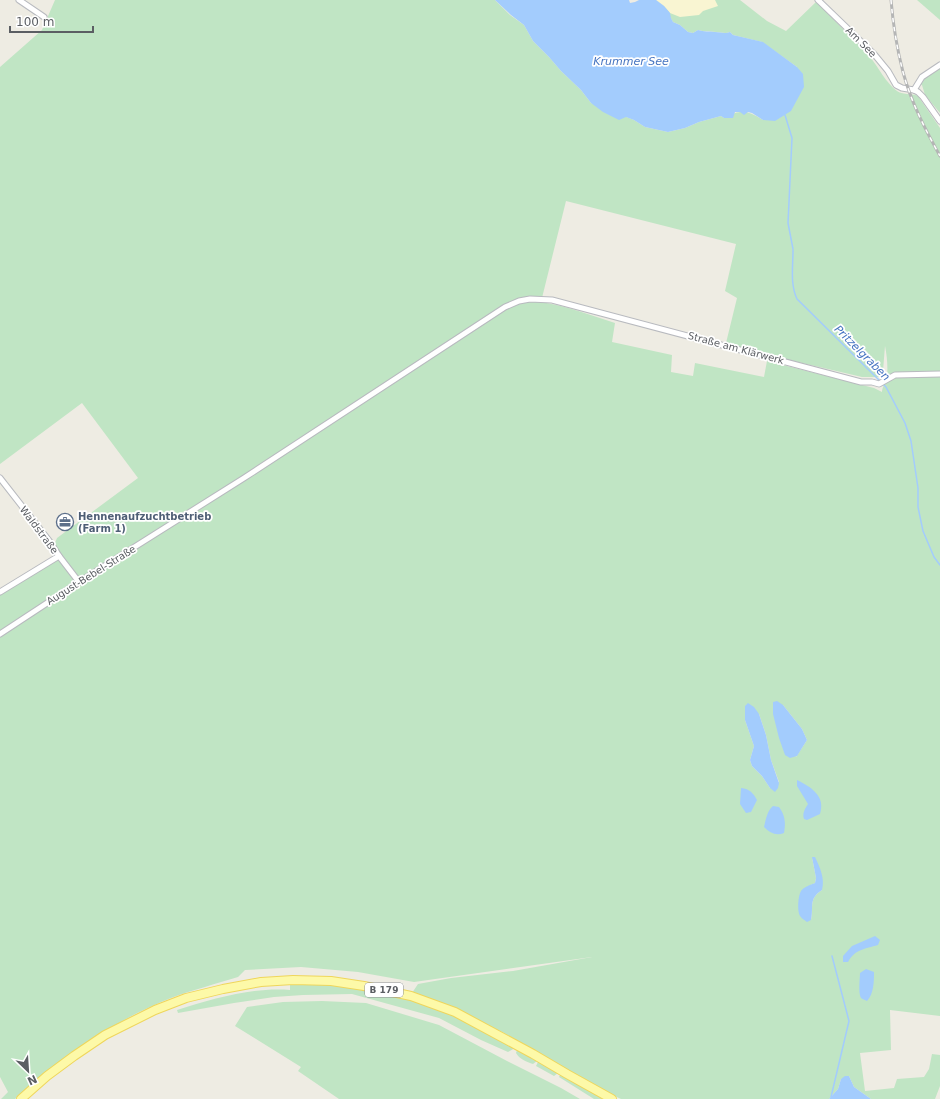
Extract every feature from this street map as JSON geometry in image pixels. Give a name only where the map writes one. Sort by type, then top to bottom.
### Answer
[{"type":"main road","name":"B 179","points":[[21,1099],[52,1072],[105,1035],[156,1010],[186,998],[222,989],[261,982],[293,980],[331,981],[364,986],[411,996],[455,1012],[612,1099]]},
{"type":"street","points":[[19,0],[44,17]]},
{"type":"street","name":"Am See","points":[[818,0],[874,54],[888,71],[896,85],[914,90]]},
{"type":"street","points":[[940,65],[922,76],[914,90],[923,97],[940,121]]},
{"type":"street","name":"Straße am Klärwerk","points":[[244,478],[506,307],[519,301],[530,299],[552,300],[862,382],[879,384],[895,375],[940,374]]},
{"type":"street","name":"Waldstraße","points":[[0,478],[79,582]]},
{"type":"street","name":"August-Bebel-Straße","points":[[0,634],[79,582],[244,478]]},
{"type":"street","points":[[0,592],[59,556]]},
{"type":"green space","points":[[55,0],[495,0],[510,15],[524,25],[533,41],[581,90],[591,103],[634,120],[645,127],[668,132],[721,116],[724,118],[740,112],[752,114],[763,120],[797,67],[762,42],[733,35],[730,32],[725,33],[698,30],[693,33],[688,32],[680,25],[673,22],[664,6],[656,0],[740,0],[767,21],[786,31],[816,2],[870,57],[893,88],[901,93],[918,96],[940,128],[940,1016],[890,1010],[891,1050],[860,1053],[865,1091],[894,1088],[897,1079],[924,1077],[929,1069],[932,1054],[940,1055],[940,1086],[935,1099],[871,1099],[854,1087],[849,1076],[841,1079],[838,1089],[829,1099],[621,1099],[604,1091],[504,1033],[472,1017],[412,993],[418,984],[451,978],[513,971],[592,957],[414,982],[358,972],[301,967],[245,970],[238,977],[171,998],[128,1018],[108,1029],[69,1055],[15,1099],[1,1099],[8,1092],[0,1077],[0,595],[58,558],[52,550],[57,538],[138,478],[82,403],[0,464],[0,67],[42,30]],"holes":[[[566,201],[736,244],[725,291],[737,298],[726,343],[768,355],[862,377],[880,377],[883,371],[885,346],[887,377],[882,392],[874,388],[767,361],[764,377],[695,363],[693,376],[671,372],[672,355],[612,342],[615,323],[569,308],[541,302]],[[783,705],[802,729],[807,740],[796,757]],[[759,714],[766,735],[771,760],[779,782],[770,788],[762,776],[752,766],[750,760],[754,746],[745,720]],[[812,857],[822,890],[813,900],[811,920],[807,887],[815,883],[816,878]]]},
{"type":"green space","points":[[917,0],[940,0],[940,20]]},
{"type":"green space","points":[[940,67],[940,113],[925,95],[922,85],[920,84],[928,74]]},
{"type":"green space","points":[[290,983],[351,986],[407,999],[445,1012],[482,1029],[604,1099],[594,1099],[559,1077],[560,1075],[558,1073],[554,1076],[536,1066],[537,1061],[533,1064],[523,1060],[517,1055],[517,1050],[515,1048],[508,1052],[439,1018],[352,994],[274,997],[178,1013],[177,1010],[218,998],[247,992],[261,990],[290,990]]},
{"type":"green space","points":[[322,1001],[366,1003],[439,1025],[580,1099],[339,1099],[298,1071],[301,1067],[235,1026],[247,1007],[283,1002]]},
{"type":"sand","points":[[656,0],[715,0],[718,6],[703,11],[699,15],[680,17],[670,13]]},
{"type":"water","name":"Krummer See","points":[[495,0],[629,0],[630,3],[639,0],[656,0],[670,13],[673,22],[680,25],[688,32],[693,33],[698,30],[725,33],[730,32],[733,35],[763,42],[797,67],[803,74],[804,87],[791,111],[775,121],[763,120],[748,112],[744,115],[740,112],[735,112],[733,118],[724,118],[721,116],[668,132],[645,127],[626,117],[619,120],[603,112],[591,103],[581,90],[533,41],[524,25]]},
{"type":"water","points":[[777,701],[783,705],[802,729],[807,740],[797,756],[790,758],[785,755],[773,714],[773,702]]},
{"type":"water","points":[[748,703],[754,707],[759,714],[766,735],[771,760],[779,783],[775,792],[752,766],[750,760],[754,746],[745,720],[745,706]]},
{"type":"water","points":[[797,780],[812,789],[819,797],[821,802],[820,814],[807,820],[804,819],[803,815],[808,804],[797,786]]},
{"type":"water","points":[[741,788],[747,789],[751,792],[757,800],[751,812],[746,813],[740,804]]},
{"type":"water","points":[[773,806],[779,807],[783,813],[785,822],[784,833],[773,833],[764,827],[768,813]]},
{"type":"water","points":[[812,857],[815,857],[820,869],[823,886],[822,890],[813,900],[811,920],[807,922],[800,916],[798,904],[801,891],[805,887],[815,883],[816,878]]},
{"type":"water","points":[[875,936],[880,940],[878,945],[861,950],[854,954],[848,962],[843,962],[843,956],[852,946]]},
{"type":"water","points":[[866,969],[874,972],[874,983],[867,1001],[861,998],[859,989],[860,973]]},
{"type":"water","points":[[845,1076],[849,1076],[854,1087],[871,1099],[829,1099],[838,1089],[841,1079]]},
{"type":"waterway","name":"Pritzelgraben","points":[[785,115],[792,138],[788,223],[793,249]]},
{"type":"waterway","name":"Pritzelgraben","points":[[793,250],[793,287],[797,299],[880,381]]},
{"type":"waterway","name":"Pritzelgraben","points":[[883,384],[905,423],[911,441],[918,488],[918,507],[923,531],[934,557],[940,565]]},
{"type":"waterway","points":[[831,1097],[849,1021],[832,956]]},
{"type":"railway","points":[[891,0],[897,45],[906,83],[919,115],[940,156]]},
{"type":"place","name":"Hennenaufzuchtbetrieb (Farm 1)","points":[[65,522]]}]
